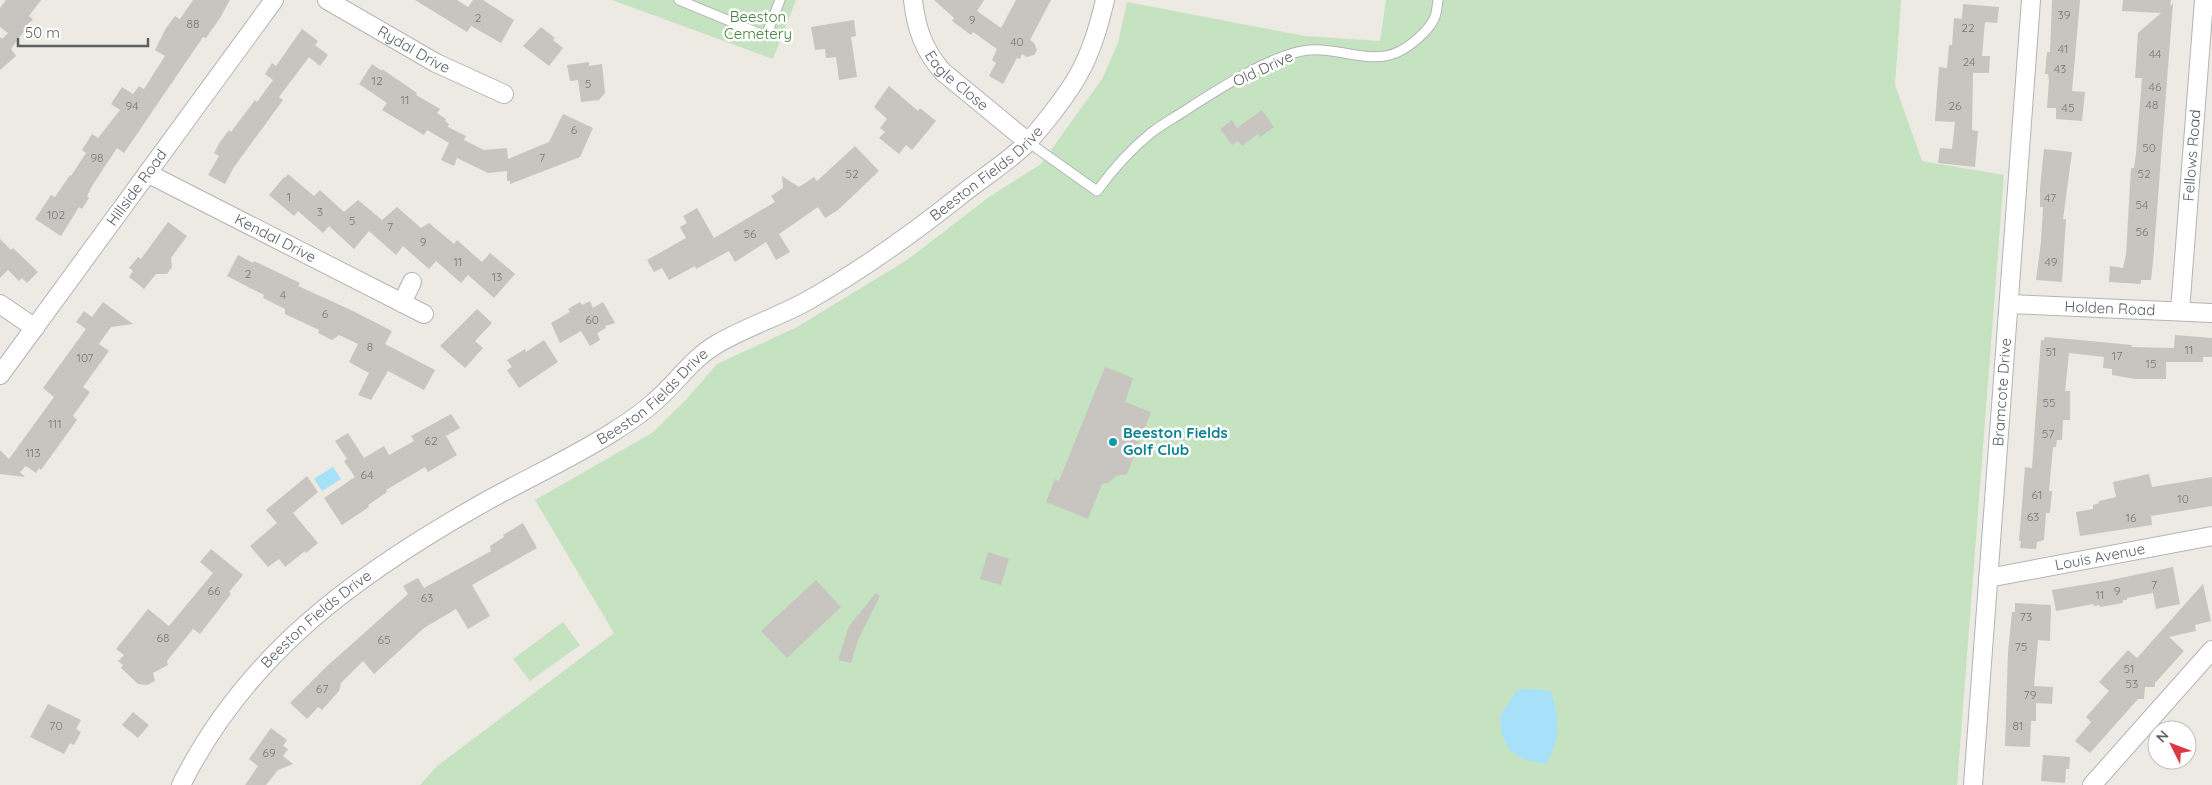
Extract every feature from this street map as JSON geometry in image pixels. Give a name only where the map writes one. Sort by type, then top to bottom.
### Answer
[{"type":"street","name":"Hillside Road","points":[[0,375],[274,0]]},
{"type":"street","name":"Rydal Drive","points":[[326,0],[436,63],[504,94]]},
{"type":"street","name":"Eagle Close","points":[[913,0],[916,26],[932,59],[943,72],[1028,142]]},
{"type":"street","name":"Beeston Fields Drive","points":[[181,785],[208,738],[251,680],[281,646],[322,609],[365,576],[476,507],[551,468],[635,417],[655,402],[701,354],[717,344],[804,303],[855,273],[919,229],[1028,142],[1071,87],[1086,61],[1100,23],[1105,0]]},
{"type":"street","name":"Bramcote Drive","points":[[1973,785],[2031,0]]},
{"type":"street","name":"Fellows Road","points":[[2180,311],[2204,0]]},
{"type":"street","name":"Kendal Drive","points":[[147,173],[424,314]]},
{"type":"street","points":[[402,303],[412,282]]},
{"type":"street","points":[[0,304],[35,328]]},
{"type":"street","name":"Holden Road","points":[[2009,304],[2212,312]]},
{"type":"street","name":"Louis Avenue","points":[[1988,578],[2212,536]]},
{"type":"street","points":[[2092,785],[2212,650]]},
{"type":"lane","points":[[679,0],[766,36],[780,0]]},
{"type":"lane","name":"Old Drive","points":[[1028,142],[1097,191],[1114,166],[1152,132],[1247,74],[1286,55],[1308,50],[1329,50],[1383,58],[1400,51],[1430,25],[1435,17],[1438,0]]},
{"type":"green space","name":"Beeston Cemetery","points":[[612,0],[796,0],[773,59]]},
{"type":"green space","points":[[1386,0],[1901,0],[1895,85],[1922,161],[2004,175],[1957,785],[420,785],[437,766],[614,633],[535,500],[652,433],[685,401],[717,364],[797,327],[907,260],[989,197],[1041,164],[1102,79],[1118,43],[1127,2],[1305,36],[1380,41]]},
{"type":"green space","points":[[563,622],[580,645],[530,681],[513,659]]},
{"type":"water","points":[[333,467],[341,479],[322,491],[314,479]]},
{"type":"water","points":[[1524,689],[1551,692],[1554,702],[1558,729],[1557,737],[1546,764],[1525,760],[1510,751],[1502,735],[1500,717],[1516,691]]},
{"type":"building","points":[[6,0],[41,0],[29,16],[33,19],[11,49],[16,56],[0,70],[0,37],[2,39],[8,33],[0,27],[0,8]]},
{"type":"building","points":[[193,0],[230,0],[220,18],[206,38],[203,37],[124,153],[117,148],[92,186],[87,196],[89,198],[82,209],[79,207],[61,236],[35,219],[51,195],[55,197],[71,176],[86,153],[82,150],[92,134],[98,138],[120,110],[111,104],[122,87],[133,94],[139,86],[144,89],[165,56],[155,50],[166,28],[175,16],[180,19]]},
{"type":"building","points":[[415,0],[457,0],[468,7],[473,0],[483,0],[514,20],[501,43],[471,26],[467,32]]},
{"type":"building","points":[[934,0],[984,0],[977,11],[1001,28],[1016,0],[1051,0],[1030,40],[1034,43],[1037,50],[1034,55],[1027,57],[1022,54],[1020,59],[1017,58],[1003,84],[989,76],[996,63],[992,60],[997,49],[973,32],[971,35],[952,21],[954,18]]},
{"type":"building","points":[[2052,0],[2080,0],[2072,91],[2085,92],[2082,121],[2056,119],[2056,108],[2047,108],[2049,80],[2048,74],[2045,74],[2047,52],[2050,52]]},
{"type":"building","points":[[2123,0],[2171,0],[2170,6],[2173,3],[2151,280],[2141,280],[2141,284],[2109,282],[2110,266],[2123,268],[2126,255],[2131,168],[2134,168],[2136,154],[2142,78],[2135,78],[2138,33],[2161,13],[2122,11]]},
{"type":"building","points":[[1963,4],[1999,7],[1997,23],[1985,22],[1982,56],[1990,56],[1989,73],[1973,73],[1972,130],[1978,131],[1975,167],[1938,163],[1940,148],[1952,149],[1955,122],[1935,121],[1939,67],[1947,68],[1949,45],[1952,45],[1954,18],[1962,19]]},
{"type":"building","points":[[854,20],[856,36],[851,37],[857,77],[839,80],[836,57],[826,58],[825,49],[815,50],[811,27]]},
{"type":"building","points":[[541,27],[555,38],[553,40],[563,48],[549,66],[523,46]]},
{"type":"building","points":[[302,29],[318,41],[315,45],[328,55],[320,66],[309,57],[279,97],[283,100],[234,167],[225,184],[208,175],[219,156],[214,153],[220,142],[229,130],[231,132],[255,100],[257,102],[273,80],[265,74],[272,63],[276,66]]},
{"type":"building","points":[[589,62],[589,66],[602,64],[605,93],[599,100],[581,102],[578,80],[570,81],[567,65]]},
{"type":"building","points":[[372,64],[417,93],[416,95],[440,109],[437,113],[446,119],[445,121],[449,124],[448,127],[466,136],[464,140],[484,150],[507,148],[508,159],[549,142],[563,114],[593,128],[580,157],[510,184],[510,181],[507,181],[507,171],[488,173],[457,158],[454,166],[441,160],[449,143],[427,130],[424,135],[382,110],[387,103],[359,84]]},
{"type":"building","points":[[889,86],[918,111],[920,108],[936,121],[912,150],[906,145],[899,154],[879,138],[885,132],[880,128],[887,119],[874,107]]},
{"type":"building","points":[[1262,110],[1274,127],[1260,137],[1258,134],[1242,146],[1238,141],[1232,145],[1220,129],[1232,120],[1237,128]]},
{"type":"building","points":[[855,146],[879,171],[838,210],[825,218],[818,207],[779,234],[790,252],[776,260],[766,242],[735,262],[729,251],[696,269],[695,266],[669,280],[662,268],[654,272],[647,260],[686,238],[680,227],[687,223],[683,216],[697,208],[714,238],[775,202],[771,196],[783,188],[782,176],[799,187],[814,177],[817,181]]},
{"type":"building","points":[[2044,149],[2072,152],[2063,219],[2066,219],[2062,282],[2036,280],[2041,242],[2043,207],[2040,207],[2040,188]]},
{"type":"building","points":[[288,174],[314,196],[320,190],[344,212],[358,200],[382,220],[397,207],[421,228],[429,223],[454,244],[457,240],[482,262],[490,253],[515,274],[494,298],[468,275],[461,283],[436,261],[429,269],[403,246],[396,255],[369,231],[354,249],[329,226],[323,233],[298,211],[294,216],[269,195]]},
{"type":"building","points":[[168,222],[187,236],[171,258],[172,267],[167,274],[156,274],[144,289],[129,277],[133,271],[129,268],[138,257],[141,259]]},
{"type":"building","points":[[0,239],[11,250],[13,248],[38,272],[27,283],[22,278],[19,281],[8,270],[0,278]]},
{"type":"building","points":[[238,255],[300,283],[298,286],[392,331],[385,344],[435,370],[424,390],[388,371],[371,400],[358,395],[369,373],[349,362],[358,344],[339,335],[332,340],[318,333],[319,330],[285,314],[285,309],[263,298],[264,295],[227,276]]},
{"type":"building","points":[[590,301],[593,308],[603,302],[615,323],[605,326],[606,328],[597,333],[600,340],[590,346],[581,331],[560,343],[551,323],[570,312],[568,309],[580,302],[582,305]]},
{"type":"building","points":[[103,302],[133,324],[111,327],[99,344],[109,351],[83,387],[90,392],[73,416],[77,420],[41,470],[39,468],[36,473],[26,466],[20,472],[25,477],[0,474],[0,450],[9,459],[54,397],[43,388],[86,329],[76,322],[84,311],[92,317]]},
{"type":"building","points":[[477,309],[492,323],[475,341],[483,348],[465,368],[440,346]]},
{"type":"building","points":[[2175,335],[2212,338],[2212,357],[2203,357],[2203,362],[2166,362],[2166,379],[2136,379],[2112,375],[2112,369],[2103,368],[2104,357],[2069,353],[2065,391],[2070,391],[2070,420],[2063,420],[2062,440],[2057,440],[2056,447],[2053,447],[2049,491],[2052,491],[2050,513],[2046,513],[2044,540],[2037,542],[2036,549],[2020,548],[2025,467],[2032,468],[2041,340],[2044,340],[2045,337],[2132,345],[2131,347],[2174,348]]},
{"type":"building","points":[[544,340],[558,362],[519,388],[507,370],[512,367],[507,360],[525,349],[526,352]]},
{"type":"building","name":"Beeston Fields Golf Club","points":[[1105,367],[1133,378],[1125,402],[1151,412],[1127,474],[1116,476],[1108,483],[1102,484],[1088,519],[1046,502],[1055,479],[1059,481]]},
{"type":"building","points":[[451,414],[460,428],[446,436],[457,455],[428,472],[425,467],[386,490],[387,492],[368,505],[369,507],[342,525],[324,498],[355,477],[344,461],[347,459],[335,441],[348,433],[364,458],[384,446],[389,455],[414,441],[411,436]]},
{"type":"building","points":[[2149,474],[2152,487],[2212,477],[2212,506],[2151,516],[2152,525],[2080,536],[2076,512],[2093,509],[2093,505],[2099,503],[2099,501],[2116,497],[2113,482]]},
{"type":"building","points":[[307,476],[318,492],[293,513],[318,543],[285,567],[279,559],[268,567],[250,546],[277,523],[266,510]]},
{"type":"building","points":[[523,523],[537,548],[472,585],[490,616],[468,629],[456,609],[424,628],[374,674],[363,661],[341,683],[339,691],[322,710],[318,707],[307,719],[290,703],[326,667],[408,594],[403,586],[418,578],[424,588],[491,551],[490,546],[504,537],[503,535]]},
{"type":"building","points":[[211,549],[243,575],[200,634],[193,629],[167,661],[168,665],[153,673],[155,681],[147,685],[138,684],[121,668],[123,665],[118,661],[124,655],[116,649],[148,609],[169,626],[213,573],[200,562]]},
{"type":"building","points":[[988,552],[1009,559],[1001,585],[980,579]]},
{"type":"building","points":[[2173,567],[2180,604],[2156,609],[2153,593],[2127,598],[2127,600],[2123,600],[2123,603],[2100,607],[2093,604],[2056,611],[2052,590]]},
{"type":"building","points":[[816,580],[841,607],[787,658],[761,631]]},
{"type":"building","points":[[2203,584],[2211,621],[2195,625],[2196,631],[2169,637],[2184,651],[2155,683],[2155,687],[2145,687],[2144,699],[2138,699],[2090,753],[2075,741],[2091,722],[2086,717],[2109,691],[2099,682],[2128,650],[2137,658]]},
{"type":"building","points":[[876,593],[880,596],[858,640],[851,663],[838,660],[849,626]]},
{"type":"building","points":[[2015,603],[2051,605],[2050,641],[2038,640],[2034,686],[2053,687],[2052,704],[2036,703],[2036,721],[2031,721],[2030,747],[2005,746],[2008,652],[2012,612],[2015,612]]},
{"type":"building","points":[[48,704],[81,720],[76,729],[81,732],[74,745],[70,743],[64,754],[30,737]]},
{"type":"building","points":[[133,712],[149,725],[138,738],[122,725]]},
{"type":"building","points":[[271,728],[287,740],[283,746],[288,749],[283,756],[293,764],[278,770],[266,785],[245,785],[258,766],[249,759]]},
{"type":"building","points":[[2043,755],[2070,757],[2069,769],[2066,769],[2065,783],[2041,781]]},
{"type":"place","name":"Beeston Fields Golf Club","points":[[1113,442]]}]
